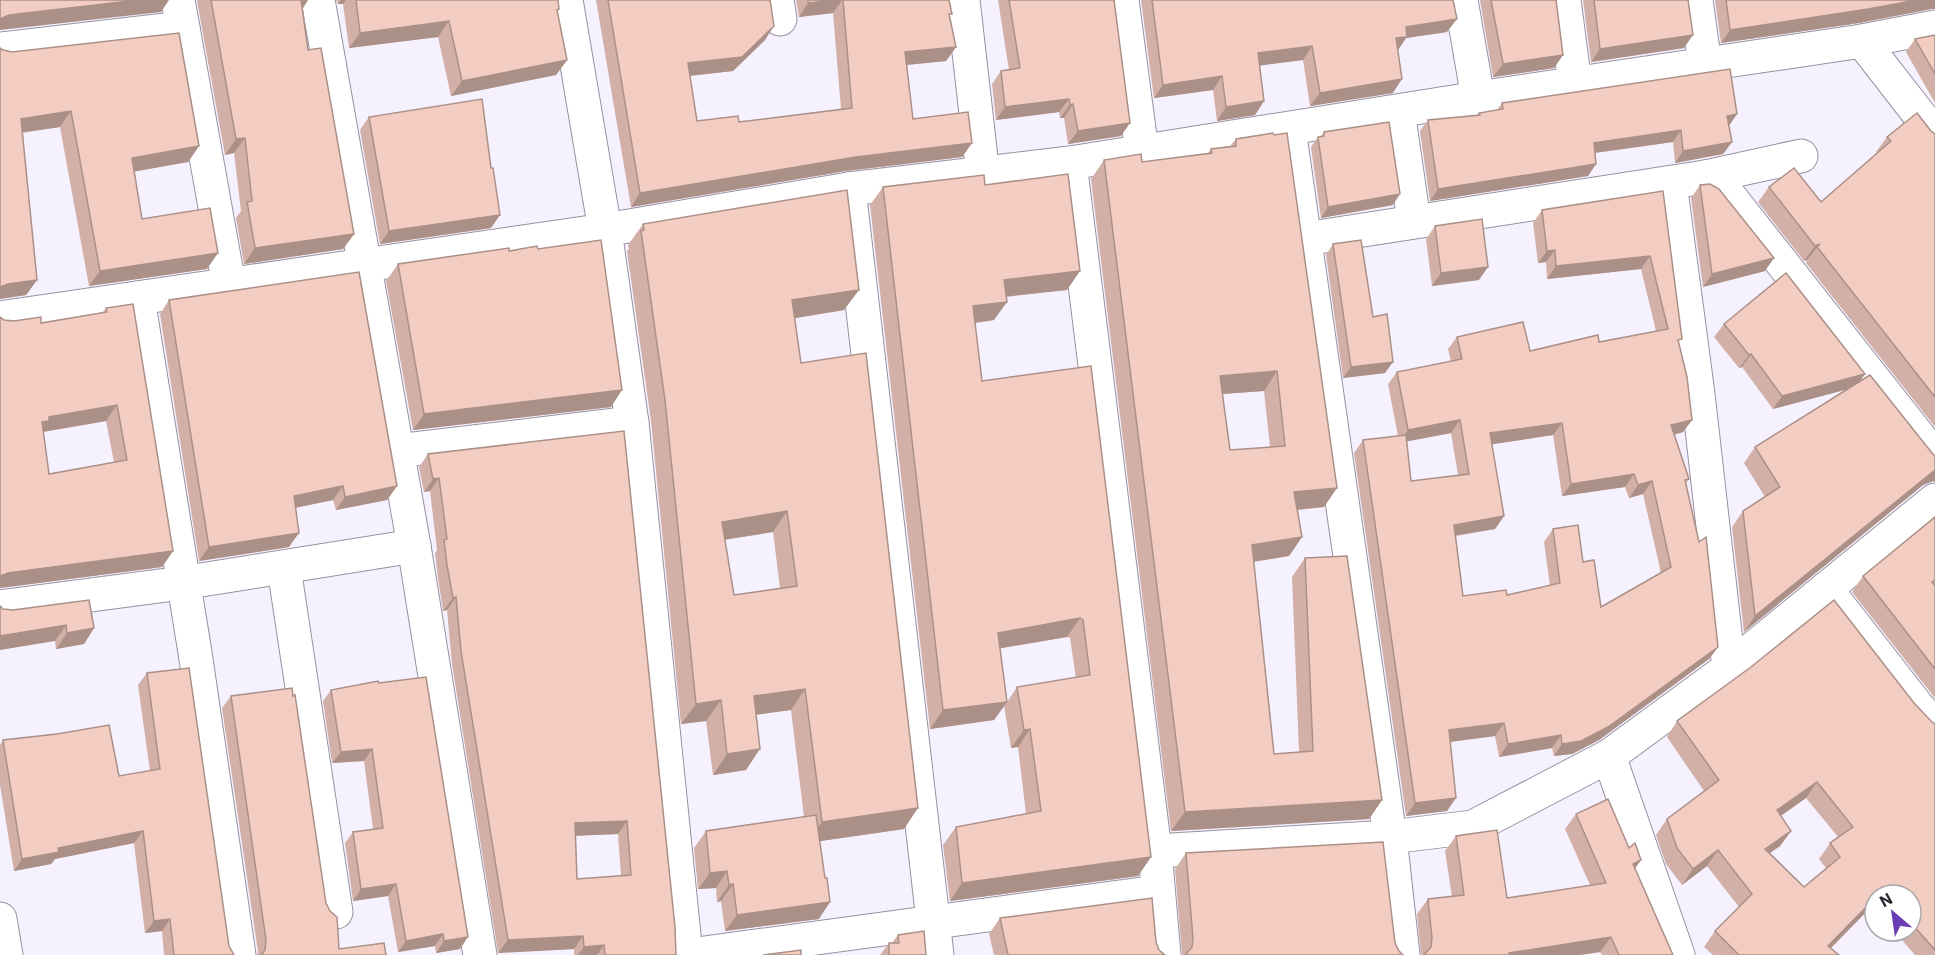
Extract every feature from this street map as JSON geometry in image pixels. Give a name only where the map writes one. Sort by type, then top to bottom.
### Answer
[{"type":"street","points":[[318,0],[414,546],[480,955]]},
{"type":"street","points":[[566,0],[606,230],[632,423],[688,955],[1157,892]]},
{"type":"street","points":[[963,0],[982,175]]},
{"type":"street","points":[[1122,0],[1142,152]]},
{"type":"street","points":[[1461,0],[1478,98]]},
{"type":"street","points":[[1564,0],[1575,84]]},
{"type":"street","points":[[1696,0],[1705,64]]},
{"type":"street","points":[[0,49],[181,14],[229,285]]},
{"type":"street","points":[[0,318],[364,267],[606,230],[849,189],[1070,163],[1478,98],[1862,41],[1935,27]]},
{"type":"street","points":[[1862,41],[1935,135]]},
{"type":"street","points":[[1398,111],[1414,221]]},
{"type":"street","points":[[1289,129],[1390,837],[1403,955]]},
{"type":"street","points":[[1305,239],[1670,183],[1801,156]]},
{"type":"street","points":[[1070,163],[1155,851],[1164,955]]},
{"type":"street","points":[[1705,177],[1723,188],[1935,457]]},
{"type":"street","points":[[1670,183],[1698,394],[1729,668]]},
{"type":"street","points":[[849,189],[937,955]]},
{"type":"street","points":[[138,298],[198,671],[239,955]]},
{"type":"street","points":[[397,451],[632,423]]},
{"type":"street","points":[[1155,851],[1390,837],[1473,827],[1609,756],[1729,668],[1935,500]]},
{"type":"street","points":[[0,607],[183,583],[414,546]]},
{"type":"street","points":[[284,568],[336,912]]},
{"type":"street","points":[[1826,589],[1911,698],[1935,725]]},
{"type":"street","points":[[1609,756],[1678,955]]},
{"type":"street","points":[[0,919],[6,955]]},
{"type":"building","points":[[0,0],[138,0],[9,15],[0,19]]},
{"type":"building","points":[[211,0],[301,0],[308,50],[321,48],[354,234],[255,248],[247,202],[252,201],[245,138],[236,139]]},
{"type":"building","points":[[356,0],[558,0],[559,9],[557,10],[567,60],[462,81],[449,21],[360,33]]},
{"type":"building","points":[[608,0],[770,0],[774,26],[742,57],[688,63],[697,121],[738,116],[739,122],[852,108],[843,0],[949,0],[952,14],[949,14],[956,47],[905,52],[913,119],[968,112],[972,143],[856,157],[640,193]]},
{"type":"building","points":[[808,0],[833,0],[808,3]]},
{"type":"building","points":[[1009,0],[1114,0],[1130,123],[1078,131],[1073,104],[1070,105],[1069,99],[1005,107],[1001,71],[1020,68]]},
{"type":"building","points":[[1152,0],[1453,0],[1457,19],[1406,27],[1407,37],[1396,38],[1402,79],[1320,93],[1312,46],[1258,53],[1264,101],[1226,107],[1222,76],[1163,85]]},
{"type":"building","points":[[1491,0],[1556,0],[1563,55],[1503,64]]},
{"type":"building","points":[[1594,0],[1688,0],[1693,35],[1600,49]]},
{"type":"building","points":[[1726,0],[1917,0],[1730,30]]},
{"type":"building","points":[[179,33],[199,146],[132,158],[142,219],[210,208],[218,253],[100,271],[71,111],[21,119],[37,280],[0,287],[0,48],[12,52]]},
{"type":"building","points":[[1935,35],[1935,74],[1915,39]]},
{"type":"building","points":[[1730,69],[1737,114],[1727,116],[1732,142],[1683,151],[1681,130],[1594,143],[1596,164],[1438,189],[1428,120],[1480,115],[1479,113],[1503,109],[1502,103]]},
{"type":"building","points":[[482,99],[500,215],[389,231],[369,117]]},
{"type":"building","points":[[1917,113],[1935,134],[1935,397],[1817,247],[1820,244],[1815,246],[1769,187],[1794,168],[1821,202],[1891,141],[1887,137]]},
{"type":"building","points":[[1389,122],[1400,194],[1328,207],[1318,137],[1324,136],[1324,132]]},
{"type":"building","points":[[1287,133],[1337,488],[1294,492],[1302,537],[1252,545],[1274,754],[1313,751],[1305,558],[1347,556],[1382,800],[1185,812],[1104,160],[1141,154],[1142,162],[1212,153],[1211,149],[1236,146],[1236,139]],"holes":[[[1277,371],[1285,446],[1230,450],[1220,376]]]},
{"type":"building","points":[[1068,174],[1080,271],[1004,280],[1007,302],[973,306],[982,381],[1091,366],[1151,857],[962,883],[956,827],[1041,811],[1030,729],[1024,730],[1017,687],[1090,675],[1083,620],[1080,618],[998,633],[1007,702],[943,710],[883,187],[984,175],[985,185]]},
{"type":"building","points":[[1710,184],[1719,189],[1774,258],[1712,274],[1700,185]]},
{"type":"building","points":[[847,190],[859,290],[792,300],[801,363],[866,353],[918,808],[822,822],[805,689],[754,696],[760,749],[727,754],[721,700],[696,704],[665,400],[641,231],[644,230],[643,224]],"holes":[[[787,511],[797,586],[734,595],[722,522]]]},
{"type":"building","points":[[1663,191],[1682,339],[1678,340],[1687,377],[1692,420],[1671,425],[1689,479],[1685,480],[1699,542],[1706,537],[1718,647],[1608,727],[1581,741],[1562,744],[1561,735],[1508,744],[1504,723],[1449,730],[1456,798],[1415,803],[1363,440],[1406,435],[1411,481],[1469,474],[1460,420],[1408,430],[1397,372],[1462,359],[1457,337],[1523,322],[1530,351],[1598,335],[1599,342],[1668,329],[1650,256],[1556,266],[1555,250],[1547,251],[1542,210]],"holes":[[[1562,423],[1571,484],[1634,474],[1638,485],[1652,481],[1671,567],[1601,607],[1594,560],[1583,562],[1578,525],[1553,529],[1560,583],[1507,595],[1506,590],[1463,596],[1454,525],[1504,516],[1490,433]]]},
{"type":"building","points":[[1482,219],[1488,267],[1441,273],[1435,226]]},
{"type":"building","points":[[601,240],[622,390],[424,414],[398,264],[509,248],[509,251],[537,246],[538,249]]},
{"type":"building","points":[[1361,240],[1373,317],[1387,314],[1393,362],[1351,367],[1333,244]]},
{"type":"building","points":[[359,272],[397,486],[345,497],[343,486],[294,496],[299,533],[209,547],[169,300]]},
{"type":"building","points":[[1786,273],[1865,374],[1782,396],[1751,354],[1749,355],[1724,324]]},
{"type":"building","points":[[133,304],[173,551],[8,573],[0,576],[0,317],[14,321],[41,317],[41,323],[107,312],[106,308]],"holes":[[[117,405],[127,460],[49,474],[42,422],[49,421],[49,417]]]},
{"type":"building","points":[[1870,375],[1935,456],[1935,470],[1755,616],[1743,511],[1780,487],[1755,447]]},
{"type":"building","points":[[624,431],[676,955],[605,955],[604,945],[584,947],[583,936],[508,940],[461,651],[456,597],[453,598],[447,565],[444,540],[447,539],[439,478],[433,479],[428,454]],"holes":[[[627,821],[631,875],[577,879],[575,823]]]},
{"type":"building","points":[[1935,517],[1935,580],[1932,582],[1935,586],[1935,669],[1863,576]]},
{"type":"building","points":[[89,600],[94,628],[67,633],[66,625],[0,636],[0,606],[3,609],[13,610]]},
{"type":"building","points":[[1834,600],[1914,703],[1935,724],[1935,950],[1923,936],[1923,883],[1863,883],[1863,910],[1828,946],[1839,955],[1739,955],[1715,931],[1752,894],[1718,850],[1693,869],[1677,848],[1667,819],[1719,780],[1677,721],[1751,667]],"holes":[[[1817,782],[1853,827],[1830,843],[1840,857],[1804,887],[1765,849],[1791,831],[1777,810]]]},
{"type":"building","points":[[189,668],[229,946],[234,955],[174,955],[170,919],[154,921],[143,831],[58,848],[59,852],[22,859],[3,740],[109,725],[119,776],[160,769],[147,673]]},
{"type":"building","points":[[426,677],[468,937],[444,941],[443,934],[406,941],[396,884],[361,889],[353,832],[383,828],[372,749],[341,752],[331,690],[378,681],[379,683]]},
{"type":"building","points":[[292,688],[293,696],[295,695],[326,903],[337,917],[339,949],[384,943],[386,955],[261,955],[265,950],[266,940],[231,696]]},
{"type":"building","points":[[1608,799],[1629,848],[1635,843],[1641,860],[1633,864],[1673,955],[1619,955],[1611,937],[1509,953],[1509,955],[1424,955],[1431,947],[1432,938],[1428,899],[1464,895],[1456,836],[1497,830],[1507,898],[1606,883],[1576,814]]},
{"type":"building","points":[[816,815],[830,902],[737,915],[733,884],[729,885],[727,871],[710,873],[706,831]]},
{"type":"building","points":[[1383,842],[1395,943],[1403,955],[1185,955],[1192,947],[1193,939],[1186,853]]},
{"type":"building","points":[[1152,898],[1156,942],[1159,950],[1165,955],[1008,955],[1000,918]]},
{"type":"building","points":[[924,931],[926,955],[889,955],[889,943],[899,943],[898,935]]},
{"type":"building","points":[[801,950],[801,955],[763,955]]}]
